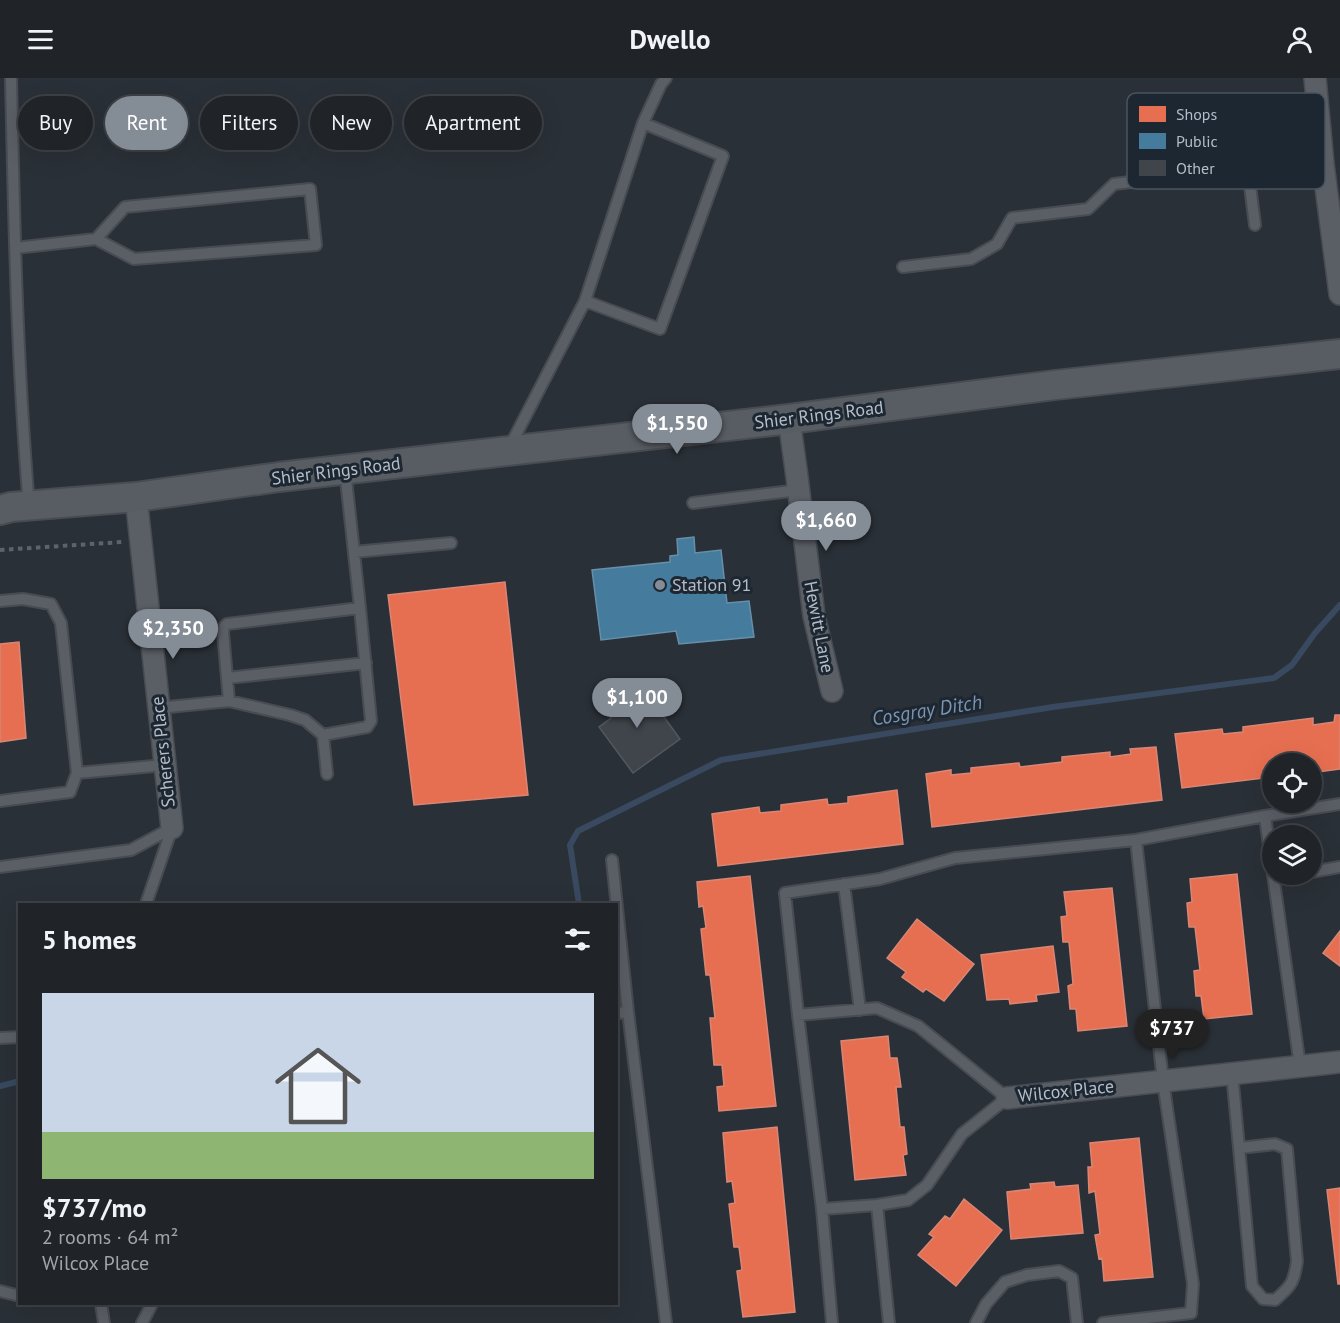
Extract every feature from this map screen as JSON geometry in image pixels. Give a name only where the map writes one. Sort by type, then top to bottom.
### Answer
[{"type":"main road","name":"Shier Rings Road","points":[[10,507],[136,497],[345,469],[789,420],[1055,385],[1340,354]]},
{"type":"street","points":[[1315,78],[1316,93]]},
{"type":"street","points":[[1325,179],[1340,294]]},
{"type":"street","name":"Hewitt Lane","points":[[789,420],[814,616],[832,691]]},
{"type":"street","name":"Scherers Place","points":[[136,497],[172,828]]},
{"type":"street","name":"Wilcox Place","points":[[1007,1098],[1340,1062]]},
{"type":"lane","points":[[10,507],[23,435],[11,78]]},
{"type":"lane","points":[[507,451],[585,301],[643,123],[666,78]]},
{"type":"lane","points":[[585,301],[660,329],[723,156],[643,123]]},
{"type":"lane","points":[[903,267],[971,259],[997,244],[1012,218],[1088,209],[1114,184],[1127,183]]},
{"type":"lane","points":[[15,248],[96,239],[134,259],[316,245],[310,189],[125,207],[96,239]]},
{"type":"lane","points":[[1251,189],[1256,225]]},
{"type":"lane","points":[[322,735],[367,727],[371,721],[345,469]]},
{"type":"lane","points":[[693,503],[799,490]]},
{"type":"lane","points":[[354,552],[452,543]]},
{"type":"lane","points":[[0,601],[23,599],[51,604],[61,623],[77,773],[70,792],[0,801]]},
{"type":"lane","points":[[230,701],[223,632],[227,624],[360,608]]},
{"type":"lane","points":[[227,678],[366,663]]},
{"type":"lane","points":[[158,708],[230,701],[304,720],[322,735],[327,774]]},
{"type":"lane","points":[[77,773],[165,765]]},
{"type":"lane","points":[[832,1323],[822,1209],[785,893],[880,879],[955,858],[1136,840],[1340,804]]},
{"type":"lane","points":[[1265,816],[1266,825]]},
{"type":"lane","points":[[0,867],[131,850],[172,828]]},
{"type":"lane","points":[[146,903],[172,828]]},
{"type":"lane","points":[[1103,1323],[1191,1313],[1193,1284],[1163,1081],[1136,840]]},
{"type":"lane","points":[[612,860],[617,903]]},
{"type":"lane","points":[[1322,870],[1340,867]]},
{"type":"lane","points":[[844,884],[860,1010]]},
{"type":"lane","points":[[1275,885],[1300,1066]]},
{"type":"lane","points":[[618,917],[666,1323]]},
{"type":"lane","points":[[798,1015],[877,1008],[918,1026],[1007,1098],[962,1134],[927,1185],[908,1200],[822,1209]]},
{"type":"lane","points":[[618,1013],[628,1011]]},
{"type":"lane","points":[[0,1038],[18,1037]]},
{"type":"lane","points":[[1232,1073],[1239,1148],[1252,1286],[1263,1299],[1275,1300],[1286,1291],[1295,1278],[1297,1261],[1287,1149],[1275,1144],[1239,1148]]},
{"type":"lane","points":[[877,1205],[889,1323]]},
{"type":"lane","points":[[975,1323],[986,1304],[1005,1282],[1027,1275],[1059,1271],[1072,1278],[1077,1323]]},
{"type":"lane","points":[[0,1291],[18,1296]]},
{"type":"lane","points":[[101,1305],[104,1323]]},
{"type":"lane","points":[[142,1323],[151,1305]]},
{"type":"path","points":[[0,550],[140,541]]},
{"type":"building: Shops","points":[[505,582],[528,795],[414,805],[388,595]]},
{"type":"building: Shops","points":[[19,642],[26,738],[0,742],[0,644]]},
{"type":"building: Shops","points":[[1335,715],[1340,715],[1340,769],[1322,771],[1322,753],[1262,753],[1262,778],[1182,788],[1175,734],[1222,729],[1223,734],[1243,732],[1243,727],[1313,718],[1313,725],[1334,722]]},
{"type":"building: Shops","points":[[1156,747],[1162,800],[932,827],[926,774],[951,770],[951,775],[971,773],[971,768],[1019,763],[1020,767],[1062,762],[1062,757],[1110,752],[1110,757],[1131,754],[1130,749]]},
{"type":"building: Shops","points":[[897,790],[903,844],[718,866],[712,814],[759,807],[760,813],[781,811],[781,805],[827,799],[828,805],[848,803],[848,797]]},
{"type":"building: Shops","points":[[1237,874],[1252,1014],[1204,1019],[1201,996],[1196,996],[1194,971],[1200,970],[1195,927],[1189,927],[1187,903],[1192,902],[1190,879]]},
{"type":"building: Shops","points":[[750,876],[776,1106],[719,1111],[717,1087],[724,1086],[722,1065],[714,1065],[710,1018],[715,1018],[710,975],[706,975],[701,929],[706,928],[703,906],[699,907],[697,882]]},
{"type":"building: Shops","points":[[1112,888],[1127,1026],[1078,1031],[1076,1009],[1070,1009],[1068,986],[1073,984],[1069,942],[1063,942],[1061,917],[1067,916],[1064,892]]},
{"type":"building: Shops","points":[[917,919],[974,964],[944,1001],[926,989],[923,992],[902,977],[906,972],[887,958]]},
{"type":"building: Shops","points":[[1340,931],[1340,966],[1323,953]]},
{"type":"building: Shops","points":[[1053,946],[1059,992],[1036,995],[1037,1001],[1010,1004],[1009,999],[987,1000],[981,955]]},
{"type":"building: Shops","points":[[888,1036],[890,1058],[897,1058],[901,1087],[896,1087],[900,1127],[904,1127],[907,1154],[903,1155],[906,1175],[855,1180],[841,1041]]},
{"type":"building: Shops","points":[[777,1127],[795,1312],[743,1317],[737,1271],[742,1270],[739,1247],[734,1247],[729,1204],[735,1203],[732,1181],[727,1182],[723,1133]]},
{"type":"building: Shops","points":[[1139,1138],[1153,1277],[1104,1281],[1102,1258],[1099,1259],[1095,1235],[1100,1234],[1095,1191],[1089,1193],[1088,1167],[1092,1167],[1090,1143]]},
{"type":"building: Shops","points":[[1054,1182],[1055,1187],[1078,1185],[1083,1233],[1011,1239],[1007,1192],[1031,1189],[1030,1184]]},
{"type":"building: Shops","points":[[1340,1188],[1340,1284],[1338,1284],[1327,1190]]},
{"type":"building: Shops","points":[[964,1199],[1002,1230],[956,1286],[918,1255],[934,1237],[929,1234],[945,1216],[950,1219]]},
{"type":"building: Public","name":"Station 91","points":[[694,537],[695,553],[721,550],[727,603],[749,601],[754,637],[679,644],[676,631],[601,640],[592,570],[670,562],[670,556],[678,555],[677,539]]},
{"type":"building: Other","points":[[625,689],[633,701],[646,692],[680,739],[633,773],[599,727],[611,718],[602,706]]},
{"type":"waterway","name":"Cosgray Ditch","points":[[579,903],[570,845],[578,831],[721,760],[1053,707],[1274,678],[1292,665],[1315,633],[1340,605]]},
{"type":"waterway","name":"Cosgray Ditch","points":[[0,1086],[18,1082]]},
{"type":"place","name":"Station 91","points":[[660,585]]}]
